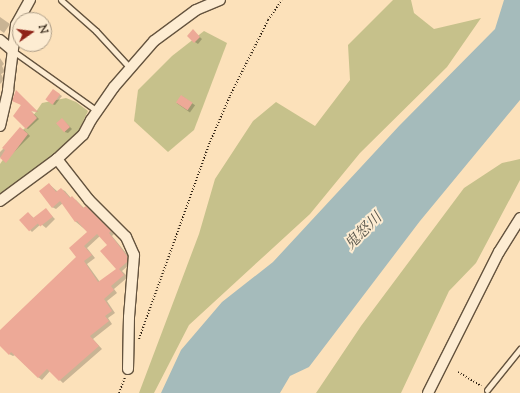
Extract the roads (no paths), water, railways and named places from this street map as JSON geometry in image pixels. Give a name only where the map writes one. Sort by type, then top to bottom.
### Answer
[{"type":"street","points":[[23,12],[30,0]]},
{"type":"street","points":[[0,200],[57,159],[83,135],[97,111],[130,68],[154,41],[196,10],[220,0]]},
{"type":"street","points":[[0,40],[12,50],[8,90],[0,126]]},
{"type":"street","points":[[57,159],[89,200],[126,237],[134,255],[129,317],[128,369]]},
{"type":"street","points":[[428,393],[498,252],[520,218]]},
{"type":"lane","points":[[61,0],[96,31],[130,68]]},
{"type":"lane","points":[[15,52],[97,111]]},
{"type":"lane","points":[[487,390],[520,350]]},
{"type":"water","name":"鬼怒川","points":[[504,0],[520,0],[520,100],[420,221],[309,367],[290,376],[280,393],[161,393],[181,350],[222,302],[273,262],[399,126],[495,29]]}]
